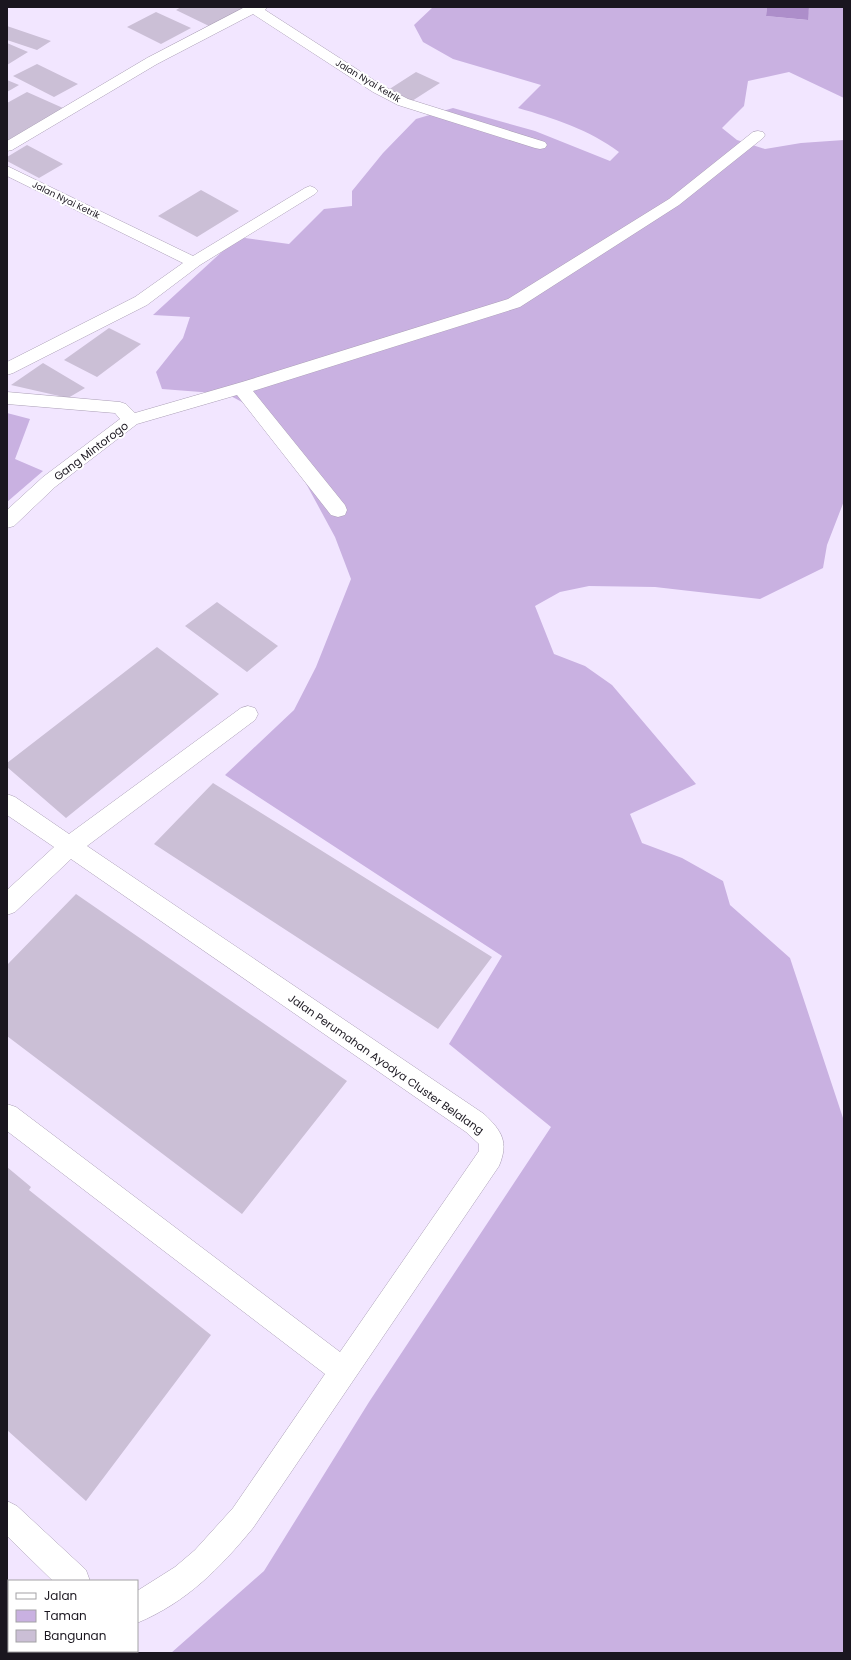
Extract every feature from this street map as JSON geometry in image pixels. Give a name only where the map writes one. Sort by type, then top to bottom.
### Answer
[{"type":"street","name":"Jalan Nyai Ketrik","points":[[7,147],[152,61],[255,7],[378,89],[403,102],[540,145]]},
{"type":"street","points":[[132,420],[241,388],[514,303],[674,202],[758,135]]},
{"type":"street","name":"Jalan Nyai Ketrik","points":[[7,170],[194,262]]},
{"type":"street","points":[[7,369],[141,301],[194,262],[310,190]]},
{"type":"street","points":[[241,388],[338,510]]},
{"type":"street","name":"Gang Mintorogo","points":[[7,398],[120,408],[132,420],[49,482],[7,521]]},
{"type":"street","points":[[7,905],[71,846],[248,714]]},
{"type":"street","name":"Jalan Perumahan Ayodya Cluster Belalang","points":[[7,803],[475,1123],[490,1136],[492,1144],[490,1157],[243,1518],[216,1550],[192,1573],[160,1595],[138,1607]]},
{"type":"street","points":[[7,1116],[343,1371]]},
{"type":"street","points":[[7,1516],[75,1580]]},
{"type":"green space","points":[[433,7],[767,7],[766,16],[807,20],[809,7],[844,7],[844,98],[789,72],[748,81],[744,106],[722,128],[737,140],[765,149],[801,143],[844,140],[844,501],[827,545],[823,568],[760,599],[655,587],[589,586],[560,592],[535,606],[554,654],[585,666],[612,685],[696,784],[630,814],[642,843],[682,858],[723,881],[730,905],[790,958],[844,1121],[843,1653],[171,1653],[264,1571],[369,1402],[551,1127],[449,1044],[502,956],[225,775],[294,710],[316,667],[351,579],[335,537],[270,417],[227,394],[162,389],[156,372],[183,338],[190,317],[153,315],[238,237],[289,244],[324,209],[352,206],[352,191],[383,153],[416,119],[453,108],[535,131],[610,161],[619,152],[608,144],[584,131],[518,108],[541,85],[453,59],[423,42],[414,25]]},
{"type":"green space","points":[[7,413],[30,419],[15,459],[43,471],[7,502]]},
{"type":"shaded area","points":[[767,7],[809,7],[808,20],[766,16]]},
{"type":"building","points":[[181,7],[239,7],[243,9],[209,26],[176,10]]},
{"type":"building","points":[[156,12],[191,28],[161,44],[127,27]]},
{"type":"building","points":[[7,26],[51,41],[37,50],[7,40]]},
{"type":"building","points":[[7,43],[28,52],[7,65]]},
{"type":"building","points":[[37,64],[78,84],[54,97],[13,76]]},
{"type":"building","points":[[416,72],[440,83],[412,101],[388,90]]},
{"type":"building","points":[[7,80],[19,85],[7,92]]},
{"type":"building","points":[[27,92],[63,108],[7,141],[7,103]]},
{"type":"building","points":[[27,145],[63,164],[39,178],[7,161],[7,157]]},
{"type":"building","points":[[201,190],[239,211],[197,237],[158,216]]},
{"type":"building","points":[[109,328],[141,344],[97,377],[64,360]]},
{"type":"building","points":[[43,363],[85,388],[68,398],[11,385]]},
{"type":"building","points":[[217,602],[278,646],[247,672],[185,626]]},
{"type":"building","points":[[157,647],[219,694],[66,818],[7,767],[7,763]]},
{"type":"building","points":[[213,783],[492,957],[438,1029],[154,844]]},
{"type":"building","points":[[76,894],[347,1081],[242,1214],[7,1036],[7,965]]},
{"type":"building","points":[[7,1167],[31,1187],[29,1190],[211,1335],[86,1501],[7,1430]]}]
